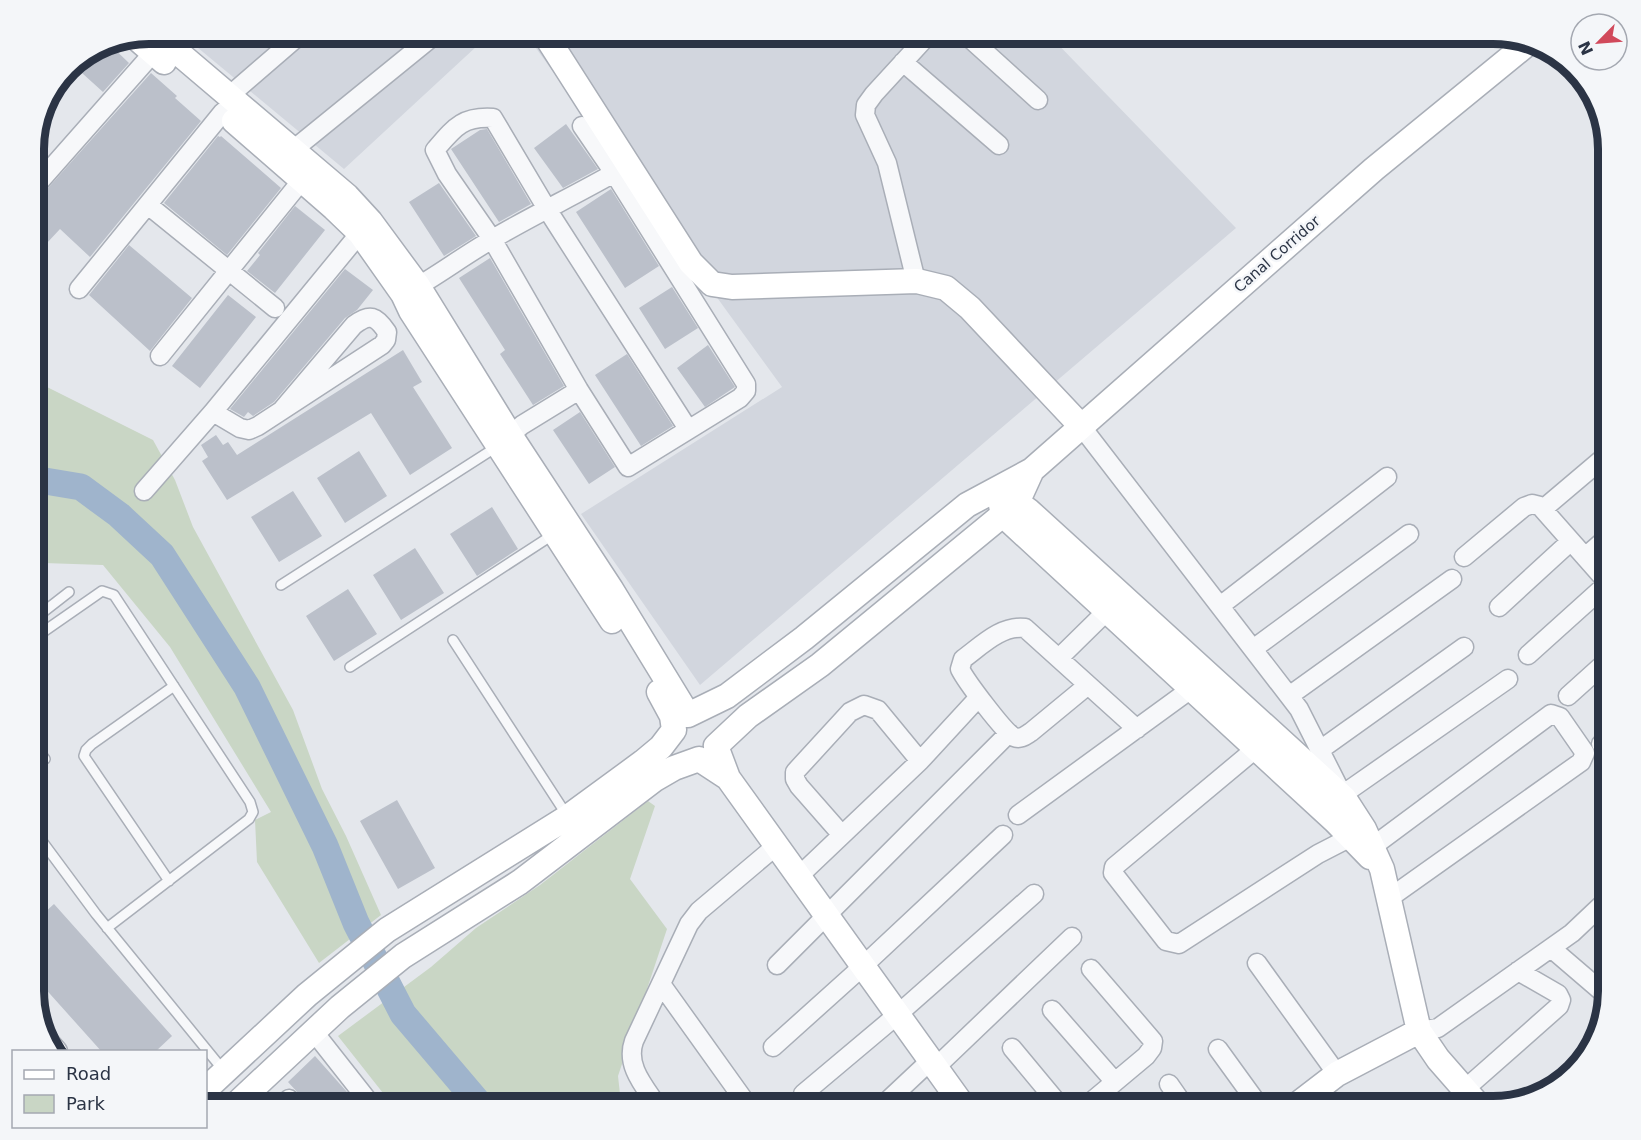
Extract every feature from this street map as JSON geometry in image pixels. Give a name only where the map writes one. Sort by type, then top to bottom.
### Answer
[{"type":"street","points":[[44,176],[158,44]]},
{"type":"street","points":[[165,44],[302,180],[357,223],[410,290],[411,311],[611,589],[681,723]]},
{"type":"street","points":[[79,289],[226,104],[290,44]]},
{"type":"street","points":[[293,150],[423,44]]},
{"type":"street","points":[[551,44],[692,263],[712,284],[732,287],[916,281],[946,288],[970,308],[1081,426],[1299,709],[1343,796],[1364,829],[1361,842]]},
{"type":"street","points":[[915,44],[866,105],[865,115],[887,163],[916,281]]},
{"type":"street","points":[[976,44],[1038,100]]},
{"type":"street","name":"Canal Corridor","points":[[1032,470],[1374,169],[1522,48]]},
{"type":"street","points":[[903,62],[999,145]]},
{"type":"street","points":[[226,104],[293,150],[347,196],[357,223]]},
{"type":"street","points":[[582,126],[746,384],[746,391],[740,398],[628,467],[579,390],[492,239],[447,174],[435,150],[457,124],[478,117],[493,118],[547,209],[688,429]]},
{"type":"street","points":[[410,290],[492,239],[614,173]]},
{"type":"street","points":[[160,357],[302,180]]},
{"type":"street","points":[[148,205],[275,308]]},
{"type":"street","points":[[144,491],[213,412],[357,223]]},
{"type":"street","points":[[213,412],[240,428],[249,430],[280,411],[382,345],[386,340],[387,332],[380,322],[370,317],[354,325],[280,411]]},
{"type":"street","points":[[504,440],[522,425],[579,390]]},
{"type":"street","points":[[504,440],[554,534],[662,696],[672,716],[681,723]]},
{"type":"street","points":[[1543,509],[1598,462]]},
{"type":"street","points":[[207,1088],[308,995],[387,930],[568,817],[643,762],[661,747],[681,723],[727,696],[804,638],[967,505],[1032,470]]},
{"type":"street","points":[[245,1096],[340,1007],[404,956],[520,882],[655,778],[708,753],[748,716],[820,665],[1010,509],[1032,470]]},
{"type":"street","points":[[1220,606],[1387,477]]},
{"type":"street","points":[[998,488],[1010,509],[1265,741],[1361,842],[1382,869],[1419,1031],[1438,1059],[1471,1096]]},
{"type":"street","points":[[1464,557],[1524,507],[1532,504],[1543,509],[1598,572]]},
{"type":"street","points":[[1253,649],[1408,534]]},
{"type":"street","points":[[1499,607],[1571,541]]},
{"type":"street","points":[[1585,557],[1598,546]]},
{"type":"street","points":[[1289,696],[1452,579]]},
{"type":"street","points":[[1528,655],[1598,592]]},
{"type":"street","points":[[1059,658],[1114,603]]},
{"type":"street","points":[[1114,603],[1191,689],[1343,796]]},
{"type":"street","points":[[1088,685],[1022,738],[1016,738],[1009,733],[960,669],[963,659],[1002,632],[1014,627],[1025,628],[1137,729]]},
{"type":"street","points":[[1320,750],[1464,647]]},
{"type":"street","points":[[1568,696],[1598,669]]},
{"type":"street","points":[[1343,796],[1508,679]]},
{"type":"street","points":[[1018,815],[1191,689]]},
{"type":"street","points":[[798,877],[920,760],[980,697]]},
{"type":"street","points":[[842,835],[799,786],[795,779],[795,772],[850,712],[864,705],[878,710],[920,760]]},
{"type":"street","points":[[1265,741],[1114,867],[1113,873],[1166,941],[1179,944],[1318,854],[1361,842],[1551,714],[1560,717],[1585,753],[1581,762],[1388,899]]},
{"type":"street","points":[[703,715],[714,724],[717,731],[708,753],[684,756],[678,751],[673,738],[681,723],[703,715]]},
{"type":"street","points":[[777,965],[1009,733]]},
{"type":"street","points":[[708,753],[956,1096]]},
{"type":"street","points":[[772,1047],[862,967],[1003,835]]},
{"type":"street","points":[[651,1096],[631,1064],[630,1051],[689,924],[699,911],[776,846]]},
{"type":"street","points":[[803,1094],[897,1015],[1034,894]]},
{"type":"street","points":[[1308,1096],[1337,1074],[1419,1031],[1438,1028],[1572,933],[1598,908]]},
{"type":"street","points":[[894,1096],[932,1065],[1072,937]]},
{"type":"street","points":[[1551,948],[1598,984]]},
{"type":"street","points":[[1257,963],[1337,1074]]},
{"type":"street","points":[[1091,969],[1153,1041],[1152,1048],[1146,1056],[1098,1096]]},
{"type":"street","points":[[1475,1096],[1559,1006],[1561,1000],[1558,994],[1518,971]]},
{"type":"street","points":[[661,984],[740,1096]]},
{"type":"street","points":[[1052,1010],[1115,1082]]},
{"type":"street","points":[[314,1032],[364,1096]]},
{"type":"street","points":[[1012,1048],[1052,1096]]},
{"type":"street","points":[[1218,1049],[1252,1096]]},
{"type":"street","points":[[1169,1084],[1177,1096]]},
{"type":"lane","points":[[281,585],[504,440]]},
{"type":"lane","points":[[350,667],[554,534]]},
{"type":"lane","points":[[44,631],[102,591],[114,594],[250,802],[253,812],[249,819],[107,928]]},
{"type":"lane","points":[[44,611],[69,592]]},
{"type":"lane","points":[[453,640],[568,817]]},
{"type":"lane","points":[[169,881],[84,756],[92,744],[174,686]]},
{"type":"lane","points":[[44,844],[107,928],[207,1050]]},
{"type":"lane","points":[[207,1050],[224,1071]]},
{"type":"shaded area","points":[[193,44],[479,44],[344,169]]},
{"type":"shaded area","points":[[533,44],[1058,44],[1236,228],[700,685],[581,514],[782,387]]},
{"type":"green space","points":[[44,386],[153,440],[175,480],[193,527],[293,710],[322,789],[346,836],[381,915],[319,963],[257,862],[255,820],[271,812],[170,647],[103,565],[44,563]]},
{"type":"green space","points":[[648,801],[655,806],[630,879],[667,929],[618,1076],[620,1096],[385,1096],[338,1036],[431,967],[476,928],[540,885]]},
{"type":"building","points":[[115,50],[129,63],[103,92],[79,70],[90,61]]},
{"type":"building","points":[[151,73],[201,121],[90,257],[60,229],[44,246],[44,190]]},
{"type":"building","points":[[566,124],[598,169],[563,188],[534,148]]},
{"type":"building","points":[[487,129],[531,204],[499,222],[451,149],[480,130]]},
{"type":"building","points":[[218,136],[221,136],[281,188],[227,255],[164,203]]},
{"type":"building","points":[[439,183],[476,236],[444,256],[409,202]]},
{"type":"building","points":[[611,189],[659,266],[625,288],[576,212]]},
{"type":"building","points":[[295,206],[325,230],[275,293],[247,271],[260,255],[258,253]]},
{"type":"building","points":[[129,245],[192,298],[150,351],[89,295]]},
{"type":"building","points":[[490,258],[564,386],[533,405],[500,354],[505,350],[459,278]]},
{"type":"building","points":[[345,269],[373,290],[357,310],[345,318],[274,402],[253,416],[248,412],[244,417],[230,409]]},
{"type":"building","points":[[672,287],[698,328],[665,349],[639,308]]},
{"type":"building","points":[[228,295],[256,317],[200,388],[172,366]]},
{"type":"building","points":[[708,345],[735,387],[705,407],[677,368]]},
{"type":"building","points":[[403,350],[422,382],[413,387],[452,448],[410,475],[371,413],[227,500],[202,461],[208,457],[201,445],[216,435],[223,445],[228,442],[237,455]]},
{"type":"building","points":[[627,354],[673,426],[641,446],[595,375]]},
{"type":"building","points":[[580,412],[615,467],[589,484],[553,430]]},
{"type":"building","points":[[359,451],[387,496],[345,523],[317,478]]},
{"type":"building","points":[[293,491],[322,536],[279,562],[251,517]]},
{"type":"building","points":[[492,507],[518,549],[477,576],[450,534]]},
{"type":"building","points":[[415,548],[444,593],[401,620],[373,575]]},
{"type":"building","points":[[348,589],[377,634],[334,661],[306,616]]},
{"type":"building","points":[[397,800],[435,868],[398,889],[360,821]]},
{"type":"building","points":[[54,904],[172,1036],[157,1050],[100,1050],[44,987],[44,913]]},
{"type":"building","points":[[315,1056],[347,1092],[343,1096],[301,1096],[288,1082]]},
{"type":"waterway","points":[[44,481],[81,487],[119,515],[162,555],[247,687],[325,846],[356,923],[403,1014],[473,1096]]}]
